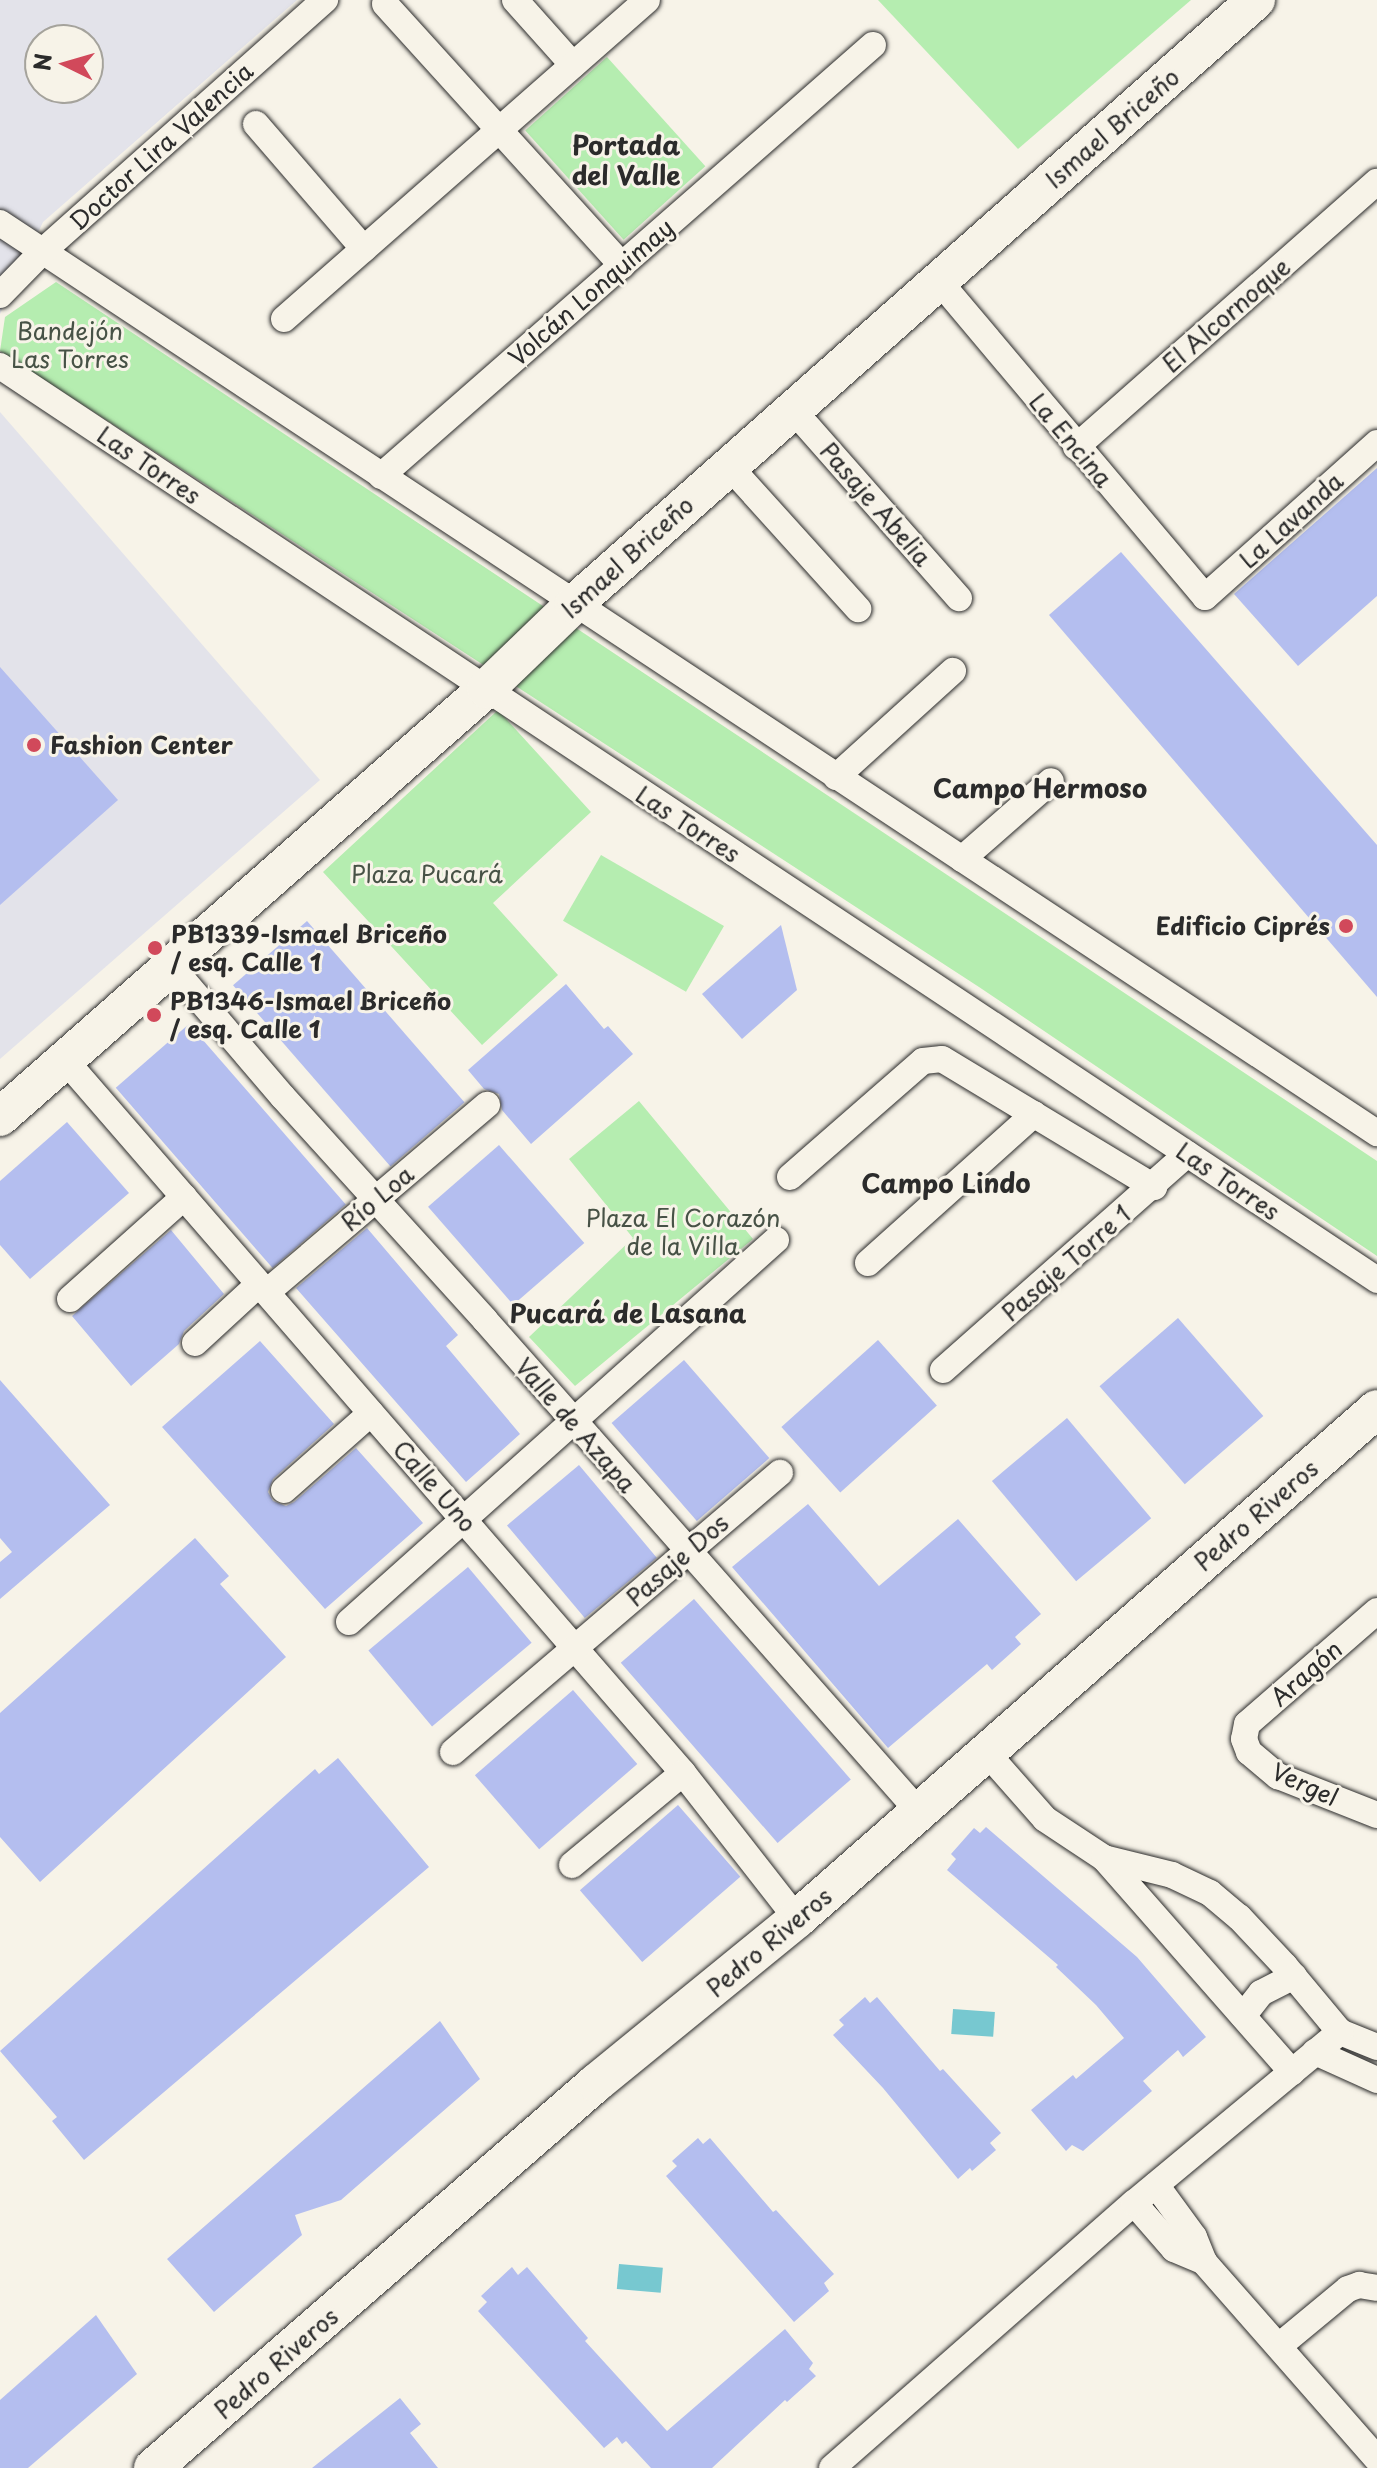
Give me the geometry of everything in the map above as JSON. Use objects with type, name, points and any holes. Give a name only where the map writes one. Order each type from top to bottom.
[{"type":"street","name":"Doctor Lira Valencia","points":[[0,295],[43,251],[325,0]]},
{"type":"street","points":[[515,0],[573,65]]},
{"type":"street","points":[[284,319],[647,0]]},
{"type":"street","name":"Ismael Briceño","points":[[0,1117],[486,689],[574,604],[1256,0]]},
{"type":"street","points":[[385,4],[622,265]]},
{"type":"street","name":"Volcán Lonquimay","points":[[381,476],[873,45]]},
{"type":"street","points":[[256,124],[364,249]]},
{"type":"street","name":"El Alcornoque","points":[[1076,447],[1377,182]]},
{"type":"street","points":[[0,223],[1377,1133]]},
{"type":"street","name":"La Encina","points":[[939,281],[1205,597]]},
{"type":"street","name":"Las Torres","points":[[0,366],[1377,1280]]},
{"type":"street","name":"Pasaje Abelia","points":[[793,410],[959,598]]},
{"type":"street","name":"La Lavanda","points":[[1205,597],[1377,443]]},
{"type":"street","points":[[729,466],[858,609]]},
{"type":"street","points":[[836,777],[953,671]]},
{"type":"street","points":[[962,859],[1051,781]]},
{"type":"street","name":"Valle de Azapa","points":[[171,966],[283,1097],[377,1198],[686,1552],[919,1812]]},
{"type":"street","points":[[790,1177],[923,1061],[942,1059],[1154,1187]]},
{"type":"street","name":"Calle Uno","points":[[65,1060],[683,1773],[797,1919]]},
{"type":"street","name":"Río Loa","points":[[195,1343],[377,1198],[487,1105]]},
{"type":"street","points":[[868,1263],[1034,1114]]},
{"type":"street","name":"Pasaje Torre 1","points":[[943,1370],[1154,1187],[1187,1154]]},
{"type":"street","points":[[70,1299],[184,1197]]},
{"type":"street","points":[[349,1622],[776,1240]]},
{"type":"street","name":"Pedro Riveros","points":[[153,2468],[596,2083],[797,1919],[1377,1409]]},
{"type":"street","points":[[284,1490],[371,1413]]},
{"type":"street","name":"Pasaje Dos","points":[[453,1752],[780,1473]]},
{"type":"street","name":"Aragón","points":[[1244,1739],[1247,1724],[1377,1611]]},
{"type":"street","name":"Vergel","points":[[1244,1739],[1249,1752],[1278,1776],[1377,1815]]},
{"type":"street","points":[[986,1752],[1045,1819],[1104,1858],[1292,2072]]},
{"type":"street","points":[[572,1865],[683,1773]]},
{"type":"street","points":[[1104,1858],[1172,1875],[1210,1893],[1239,1917],[1340,2032],[1377,2047]]},
{"type":"street","points":[[1243,2016],[1261,1993],[1294,1976]]},
{"type":"street","points":[[832,2468],[1134,2203],[1340,2032]]},
{"type":"street","points":[[1315,2052],[1377,2080]]},
{"type":"street","points":[[1156,2185],[1194,2237],[1204,2262],[1377,2459]]},
{"type":"street","points":[[1134,2203],[1174,2249],[1204,2262]]},
{"type":"street","points":[[1279,2346],[1348,2289],[1359,2285],[1377,2288]]},
{"type":"shaded area","points":[[0,0],[297,0],[43,222],[0,314]]},
{"type":"shaded area","points":[[0,412],[320,780],[0,1059]]},
{"type":"green space","points":[[878,0],[1191,0],[1018,149]]},
{"type":"green space","points":[[607,57],[705,166],[624,240],[525,131]]},
{"type":"green space","name":"Bandejón Las Torres","points":[[56,282],[1377,1161],[1377,1256],[979,987],[0,351],[5,317]]},
{"type":"green space","name":"Plaza Pucará","points":[[498,710],[591,812],[493,903],[558,975],[482,1045],[323,872]]},
{"type":"green space","points":[[601,855],[724,926],[686,992],[563,921]]},
{"type":"green space","name":"Plaza El Corazón de la Villa","points":[[639,1101],[753,1239],[575,1386],[529,1337],[633,1238],[569,1159]]},
{"type":"water","points":[[953,2009],[995,2012],[993,2037],[951,2034]]},
{"type":"water","points":[[619,2264],[663,2268],[661,2293],[617,2289]]},
{"type":"building","points":[[1377,468],[1377,596],[1298,666],[1234,594]]},
{"type":"building","points":[[1121,552],[1377,845],[1377,997],[1049,615]]},
{"type":"building","name":"Fashion Center","points":[[0,667],[118,800],[0,905]]},
{"type":"building","points":[[307,921],[464,1102],[390,1166],[233,985]]},
{"type":"building","points":[[781,925],[797,990],[742,1039],[702,994]]},
{"type":"building","points":[[566,984],[604,1029],[608,1026],[633,1054],[531,1144],[502,1110],[499,1094],[484,1089],[468,1070]]},
{"type":"building","points":[[189,1024],[346,1204],[273,1268],[116,1088]]},
{"type":"building","points":[[67,1122],[129,1193],[30,1279],[0,1245],[0,1181]]},
{"type":"building","points":[[499,1145],[584,1243],[513,1305],[428,1207]]},
{"type":"building","points":[[367,1228],[458,1335],[446,1346],[520,1434],[466,1482],[296,1288]]},
{"type":"building","points":[[171,1230],[224,1294],[184,1331],[179,1344],[131,1386],[72,1316]]},
{"type":"building","points":[[1178,1318],[1263,1416],[1185,1484],[1100,1386]]},
{"type":"building","points":[[878,1340],[937,1405],[840,1492],[781,1427]]},
{"type":"building","points":[[260,1341],[334,1424],[273,1479],[268,1492],[273,1501],[286,1506],[294,1502],[356,1448],[423,1523],[325,1609],[162,1427]]},
{"type":"building","points":[[684,1360],[769,1458],[697,1521],[612,1423]]},
{"type":"building","points":[[0,1380],[110,1505],[0,1599],[0,1562],[12,1552],[0,1538]]},
{"type":"building","points":[[1067,1418],[1151,1518],[1076,1581],[992,1481]]},
{"type":"building","points":[[579,1465],[657,1558],[585,1618],[507,1525]]},
{"type":"building","points":[[808,1504],[879,1586],[958,1519],[1041,1614],[1015,1637],[1021,1644],[992,1670],[987,1664],[888,1748],[732,1567]]},
{"type":"building","points":[[195,1538],[229,1576],[220,1584],[286,1657],[40,1882],[0,1837],[0,1713]]},
{"type":"building","points":[[468,1567],[532,1643],[432,1726],[368,1651]]},
{"type":"building","points":[[694,1599],[851,1779],[778,1843],[621,1663]]},
{"type":"building","points":[[573,1690],[637,1764],[539,1849],[475,1775]]},
{"type":"building","points":[[338,1758],[429,1867],[84,2160],[52,2121],[57,2117],[0,2051],[315,1769],[319,1774]]},
{"type":"building","points":[[678,1805],[740,1877],[642,1962],[580,1890]]},
{"type":"building","points":[[986,1827],[1137,1957],[1206,2037],[1183,2057],[1178,2050],[1143,2081],[1152,2091],[1083,2151],[1072,2145],[1066,2151],[1031,2110],[1073,2075],[1076,2079],[1124,2038],[1096,2005],[1056,1967],[1058,1965],[947,1870],[956,1859],[951,1854],[974,1828],[980,1833]]},
{"type":"building","points":[[865,1997],[870,2003],[877,1997],[940,2071],[943,2069],[1001,2133],[990,2143],[996,2150],[958,2179],[883,2088],[833,2035],[844,2025],[839,2020]]},
{"type":"building","points":[[440,2021],[480,2079],[341,2200],[295,2215],[302,2235],[214,2312],[167,2259]]},
{"type":"building","points":[[698,2138],[703,2144],[710,2138],[773,2212],[776,2210],[834,2274],[824,2283],[829,2291],[794,2322],[666,2176],[677,2166],[672,2161]]},
{"type":"building","points":[[512,2267],[518,2275],[527,2267],[588,2338],[585,2341],[667,2431],[785,2329],[813,2363],[809,2369],[816,2376],[787,2402],[785,2400],[712,2468],[651,2468],[626,2441],[622,2444],[617,2437],[604,2448],[478,2311],[487,2302],[481,2296]]},
{"type":"building","points":[[96,2315],[137,2374],[28,2468],[0,2468],[0,2400]]},
{"type":"building","points":[[400,2398],[421,2424],[410,2433],[438,2468],[312,2468]]},
{"type":"place","name":"Fashion Center","points":[[34,745]]},
{"type":"place","name":"Edificio Ciprés","points":[[1346,926]]},
{"type":"place","name":"PB1339-Ismael Briceño / esq. Calle 1","points":[[155,948]]},
{"type":"place","name":"PB1346-Ismael Briceño / esq. Calle 1","points":[[154,1015]]},
{"type":"district","name":"Portada del Valle","points":[[626,160]]},
{"type":"district","name":"Campo Hermoso","points":[[1040,788]]},
{"type":"district","name":"Campo Lindo","points":[[946,1183]]},
{"type":"district","name":"Pucará de Lasana","points":[[628,1313]]}]
